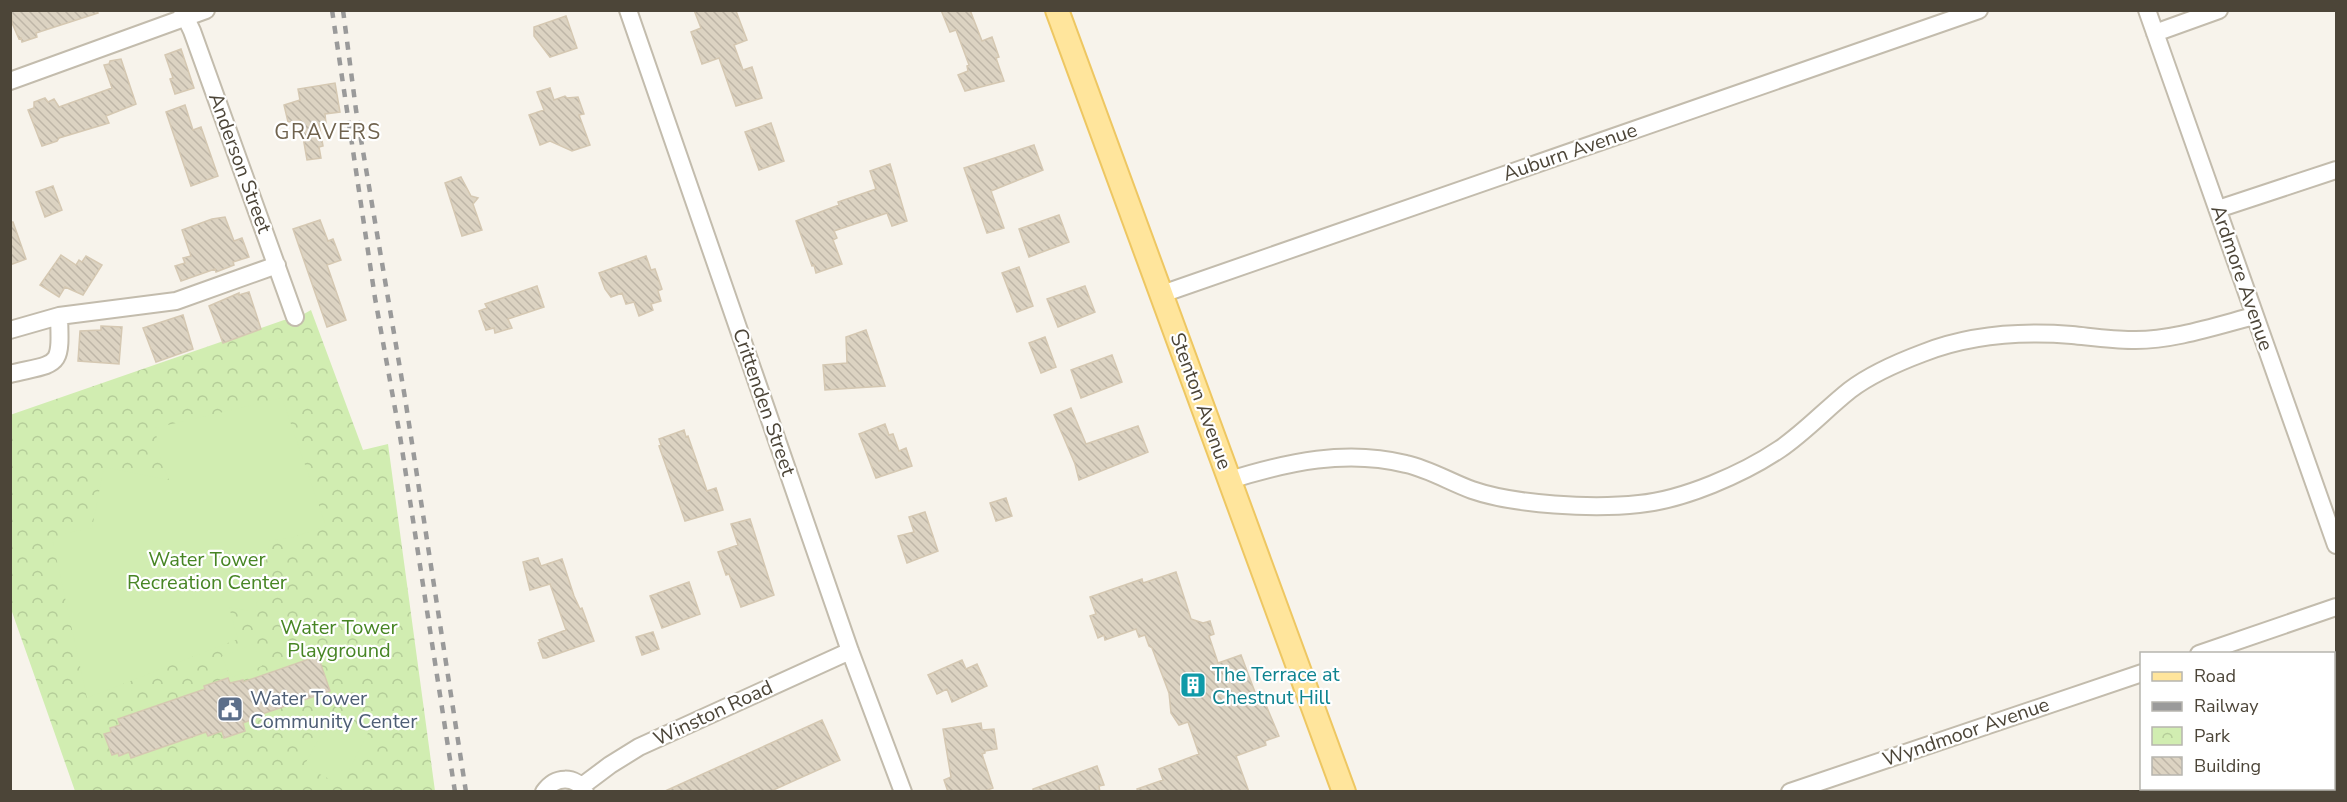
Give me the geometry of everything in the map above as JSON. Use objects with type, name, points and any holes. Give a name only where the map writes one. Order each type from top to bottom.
[{"type":"main road","name":"Stenton Avenue","points":[[1057,10],[1344,792]]},
{"type":"street","points":[[10,81],[184,14],[206,10]]},
{"type":"street","name":"Crittenden Street","points":[[627,10],[850,651],[903,792]]},
{"type":"street","name":"Auburn Avenue","points":[[1161,294],[1979,10]]},
{"type":"street","name":"Ardmore Avenue","points":[[2147,10],[2337,545]]},
{"type":"street","points":[[2155,33],[2219,10]]},
{"type":"street","name":"Anderson Street","points":[[184,14],[196,39],[295,318]]},
{"type":"street","points":[[2218,209],[2337,170]]},
{"type":"street","points":[[10,330],[59,316],[176,301],[277,265]]},
{"type":"street","points":[[10,374],[50,365],[56,360],[60,353],[59,316]]},
{"type":"street","points":[[1230,480],[1307,460],[1349,457],[1406,464],[1474,491],[1514,500],[1590,506],[1642,504],[1701,488],[1732,476],[1780,449],[1852,388],[1880,372],[1923,353],[1954,343],[1984,335],[2017,334],[2073,335],[2134,341],[2194,331],[2254,316]]},
{"type":"street","points":[[2205,652],[2337,607]]},
{"type":"street","name":"Winston Road","points":[[544,792],[551,783],[558,780],[575,781],[584,789],[624,756],[667,733],[850,651]]},
{"type":"street","name":"Wyndmoor Avenue","points":[[1790,792],[2140,674]]},
{"type":"green space","name":"Water Tower Recreation Center","points":[[311,310],[363,450],[388,444],[435,791],[75,791],[11,609],[10,415],[284,320],[295,319]]},
{"type":"green space","points":[[282,398],[326,526],[294,537],[270,540],[255,612],[229,607],[238,639],[87,698],[52,538],[92,528],[104,467],[169,480],[161,461],[155,428]]},
{"type":"green space","points":[[253,644],[262,666],[230,678],[222,656]]},
{"type":"green space","points":[[333,712],[369,731],[341,785],[304,766]]},
{"type":"building","points":[[11,10],[97,10],[98,13],[36,33],[37,37],[22,42],[12,23]]},
{"type":"building","points":[[694,10],[736,11],[747,40],[734,45],[743,70],[752,67],[762,98],[736,106],[719,58],[702,64],[691,32],[701,28]]},
{"type":"building","points":[[941,10],[970,10],[982,41],[992,37],[1004,81],[965,91],[958,75],[968,71],[967,66],[969,65],[956,30],[950,32]]},
{"type":"building","points":[[566,16],[577,48],[550,57],[534,36],[534,27]]},
{"type":"building","points":[[181,49],[194,88],[175,94],[170,79],[173,78],[165,55]]},
{"type":"building","points":[[121,59],[136,104],[106,116],[109,123],[59,138],[57,141],[42,146],[28,110],[34,108],[34,102],[45,98],[48,102],[54,99],[59,107],[112,88],[104,65]]},
{"type":"building","points":[[335,83],[340,112],[325,114],[326,123],[319,124],[323,146],[319,147],[321,158],[307,160],[300,120],[288,122],[284,105],[300,100],[298,89]]},
{"type":"building","points":[[550,88],[554,100],[565,96],[567,98],[578,97],[584,114],[579,115],[590,145],[572,151],[550,141],[540,145],[529,115],[544,110],[537,92]]},
{"type":"building","points":[[185,105],[193,130],[201,127],[218,176],[191,186],[166,112]]},
{"type":"building","points":[[771,123],[784,161],[759,170],[745,132]]},
{"type":"building","points":[[1034,145],[1043,170],[991,191],[1004,228],[987,233],[964,168]]},
{"type":"building","points":[[890,164],[907,221],[892,226],[887,213],[834,231],[837,238],[833,240],[842,264],[816,273],[796,221],[839,205],[838,202],[876,189],[870,171]]},
{"type":"building","points":[[461,177],[471,196],[478,198],[473,204],[482,230],[462,236],[445,183]]},
{"type":"building","points":[[53,186],[62,210],[45,217],[36,192]]},
{"type":"building","points":[[1059,215],[1069,242],[1029,257],[1019,229]]},
{"type":"building","points":[[225,217],[234,241],[242,238],[249,257],[233,262],[234,265],[216,272],[215,269],[181,281],[175,266],[185,263],[183,258],[191,256],[182,230],[212,219]]},
{"type":"building","points":[[320,220],[328,241],[333,239],[341,260],[327,265],[346,320],[327,327],[293,229]]},
{"type":"building","points":[[10,222],[13,222],[26,259],[10,265]]},
{"type":"building","points":[[61,255],[76,265],[86,256],[102,265],[83,295],[65,287],[59,297],[40,285]]},
{"type":"building","points":[[646,256],[651,270],[655,269],[662,289],[658,291],[661,301],[651,304],[653,310],[639,316],[634,302],[626,304],[622,293],[611,297],[599,273]]},
{"type":"building","points":[[1019,267],[1033,306],[1017,312],[1002,273]]},
{"type":"building","points":[[537,286],[544,307],[508,319],[512,328],[495,333],[494,328],[486,330],[479,311],[487,308],[485,304]]},
{"type":"building","points":[[1085,286],[1095,312],[1058,327],[1047,299]]},
{"type":"building","points":[[249,292],[261,329],[223,343],[209,306],[239,293],[239,295]]},
{"type":"building","points":[[183,315],[193,349],[156,362],[143,328]]},
{"type":"building","points":[[101,326],[122,327],[119,364],[78,361],[80,331],[101,330]]},
{"type":"building","points":[[866,330],[885,386],[825,390],[823,365],[847,363],[846,337]]},
{"type":"building","points":[[1045,337],[1056,367],[1041,373],[1029,343]]},
{"type":"building","points":[[1112,355],[1122,382],[1081,398],[1071,370]]},
{"type":"building","points":[[1071,408],[1086,444],[1138,426],[1148,452],[1079,480],[1075,464],[1054,415]]},
{"type":"building","points":[[885,424],[889,435],[893,434],[899,451],[906,448],[912,466],[876,478],[859,434]]},
{"type":"building","points":[[684,430],[707,491],[716,488],[723,510],[685,521],[659,446],[661,445],[659,439]]},
{"type":"building","points":[[1006,498],[1012,516],[996,521],[990,503]]},
{"type":"building","points":[[925,512],[938,551],[907,563],[898,536],[914,532],[909,517]]},
{"type":"building","points":[[750,519],[774,595],[741,607],[718,552],[738,545],[731,524]]},
{"type":"building","points":[[538,558],[541,566],[562,559],[574,596],[580,609],[582,608],[594,641],[546,658],[543,658],[539,640],[566,630],[550,584],[530,590],[523,562]]},
{"type":"building","name":"The Terrace at Chestnut Hill","points":[[1176,572],[1191,619],[1203,623],[1210,621],[1214,634],[1209,636],[1218,663],[1241,655],[1258,700],[1263,698],[1279,736],[1265,741],[1266,745],[1236,756],[1249,792],[1138,792],[1137,789],[1163,780],[1159,769],[1199,754],[1188,722],[1179,725],[1171,713],[1169,693],[1145,635],[1139,637],[1136,629],[1105,640],[1104,635],[1098,638],[1090,616],[1096,614],[1090,597],[1142,579],[1143,583]]},
{"type":"building","points":[[689,582],[700,614],[662,628],[650,596]]},
{"type":"building","points":[[653,632],[659,649],[642,655],[636,637]]},
{"type":"building","points":[[318,656],[330,691],[256,716],[243,723],[245,731],[224,738],[222,731],[208,736],[206,732],[131,758],[129,752],[119,756],[118,753],[112,755],[104,734],[111,732],[110,728],[120,725],[118,719],[205,689],[204,686],[228,678],[230,683],[243,680],[243,682]]},
{"type":"building","points":[[962,660],[966,669],[977,664],[987,686],[952,702],[947,689],[937,694],[928,675]]},
{"type":"building","points":[[822,720],[840,760],[769,792],[663,792]]},
{"type":"building","points":[[981,723],[982,730],[994,729],[997,749],[985,751],[982,754],[993,788],[982,792],[948,792],[944,780],[951,777],[943,729]]},
{"type":"building","points":[[1097,766],[1104,785],[1099,786],[1100,792],[1033,792],[1033,789]]},
{"type":"railway","points":[[332,10],[375,298],[400,436],[455,792]]},
{"type":"railway","points":[[343,10],[356,110],[405,398],[466,792]]},
{"type":"place","name":"The Terrace at Chestnut Hill","points":[[1193,685]]},
{"type":"place","name":"Water Tower Community Center","points":[[230,709]]},
{"type":"district","name":"GRAVERS","points":[[328,132]]},
{"type":"park label","name":"Water Tower Playground","points":[[339,638]]}]
